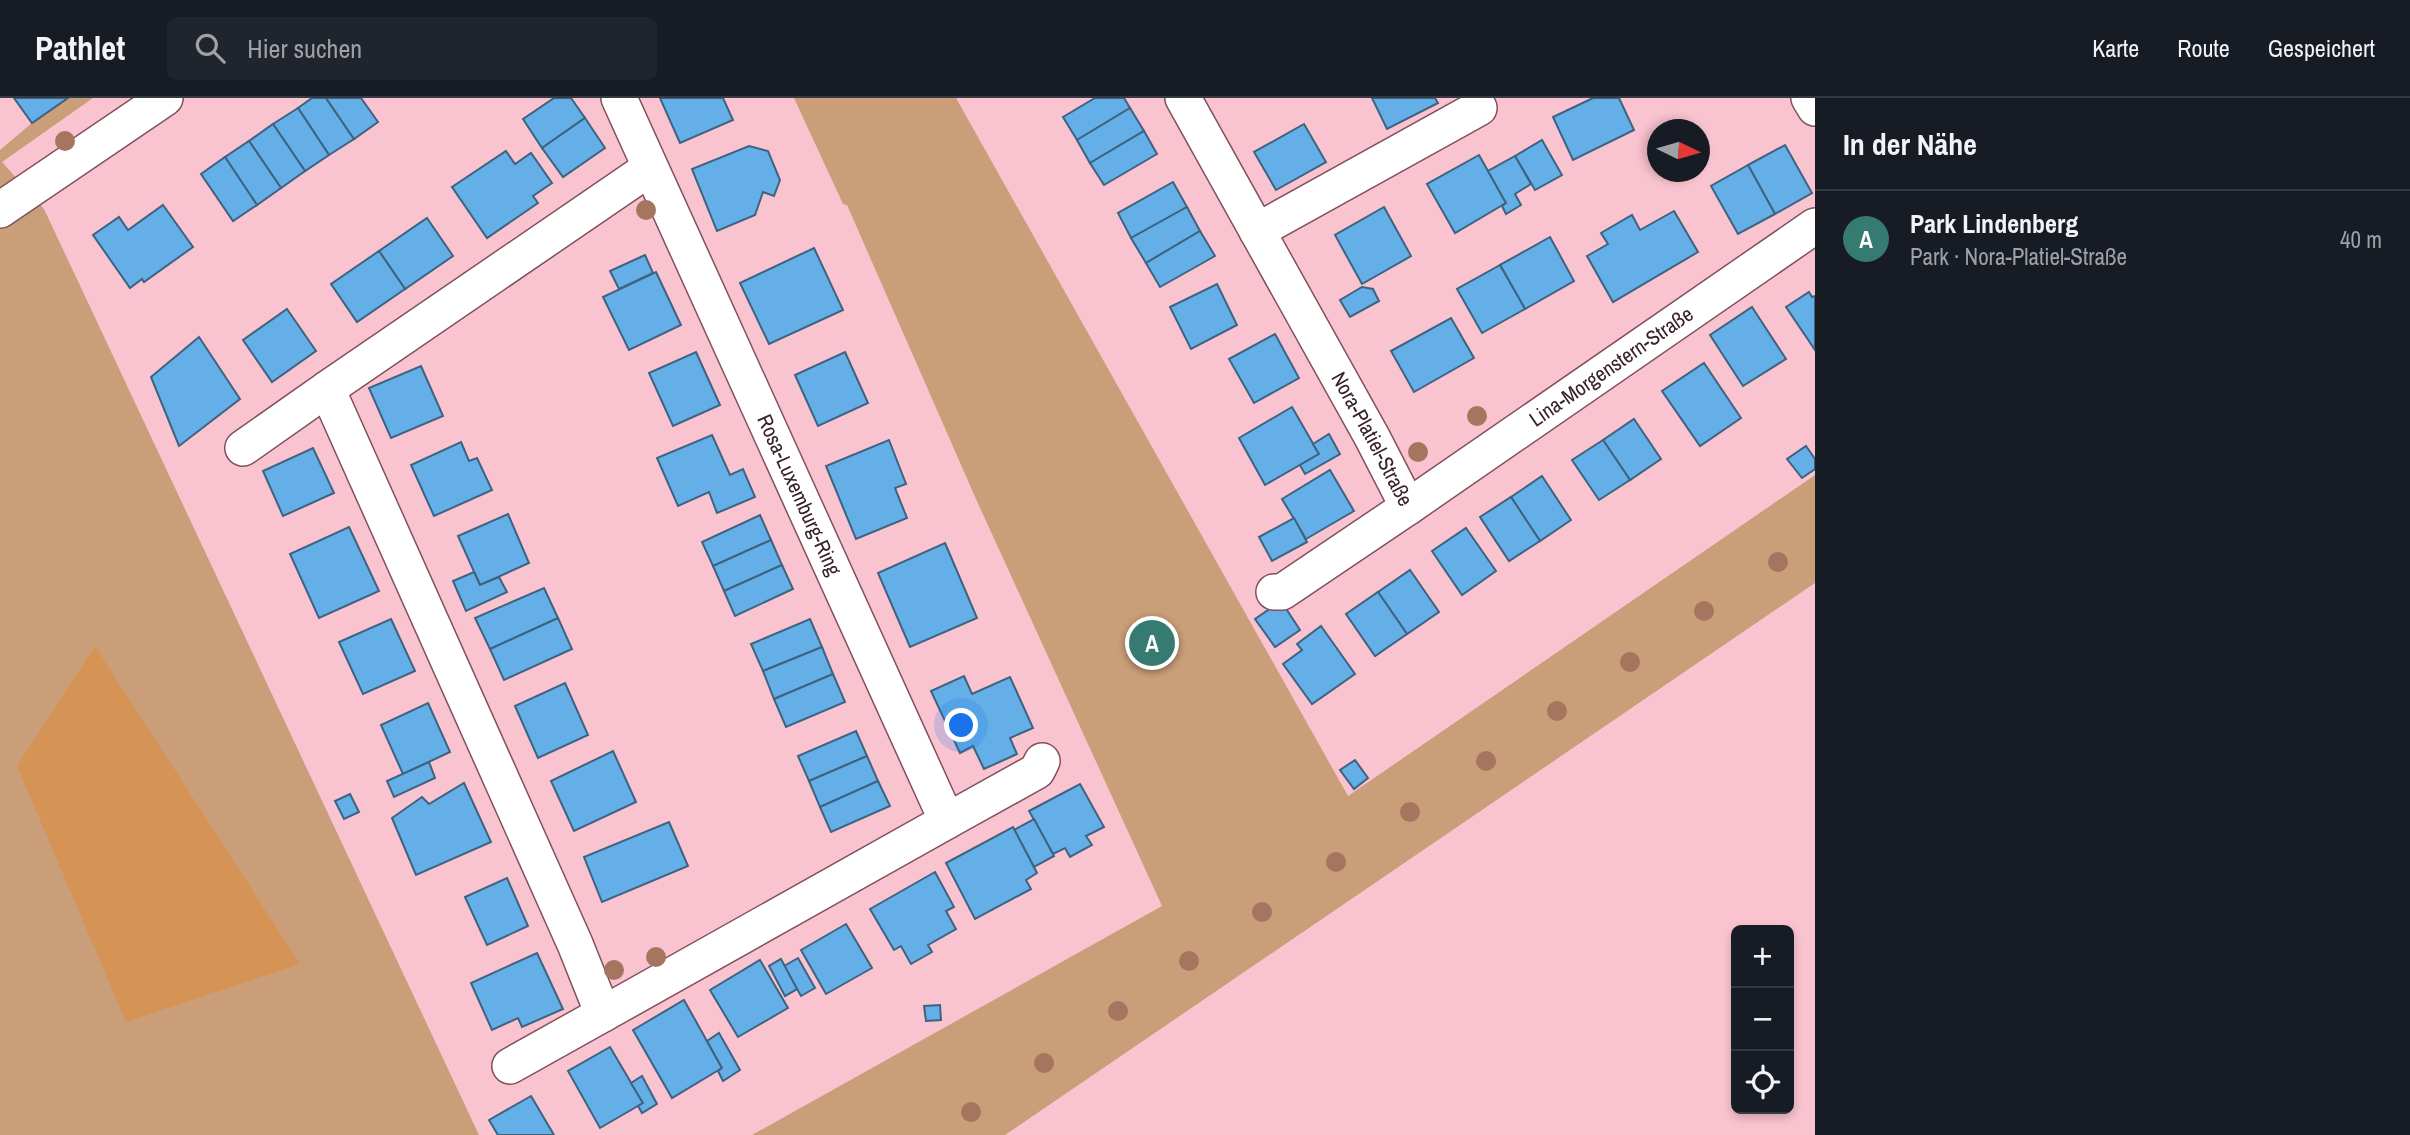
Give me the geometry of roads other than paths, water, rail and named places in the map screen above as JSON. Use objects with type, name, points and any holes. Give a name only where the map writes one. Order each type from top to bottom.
[{"type":"street","points":[[0,210],[165,98]]},
{"type":"street","name":"Rosa-Luxemburg-Ring","points":[[619,98],[947,821]]},
{"type":"street","name":"Nora-Platiel-Straße","points":[[1183,98],[1372,437],[1408,507],[1282,592],[1274,592]]},
{"type":"street","points":[[1809,98],[1815,108]]},
{"type":"street","points":[[1257,231],[1479,108]]},
{"type":"street","points":[[243,448],[650,168]]},
{"type":"street","name":"Lina-Morgenstern-Straße","points":[[1408,507],[1815,226]]},
{"type":"street","points":[[327,389],[575,944],[603,1014]]},
{"type":"street","points":[[510,1066],[1037,771],[1042,761]]},
{"type":"place","name":"Park Lindenberg","points":[[1152,643]]}]
